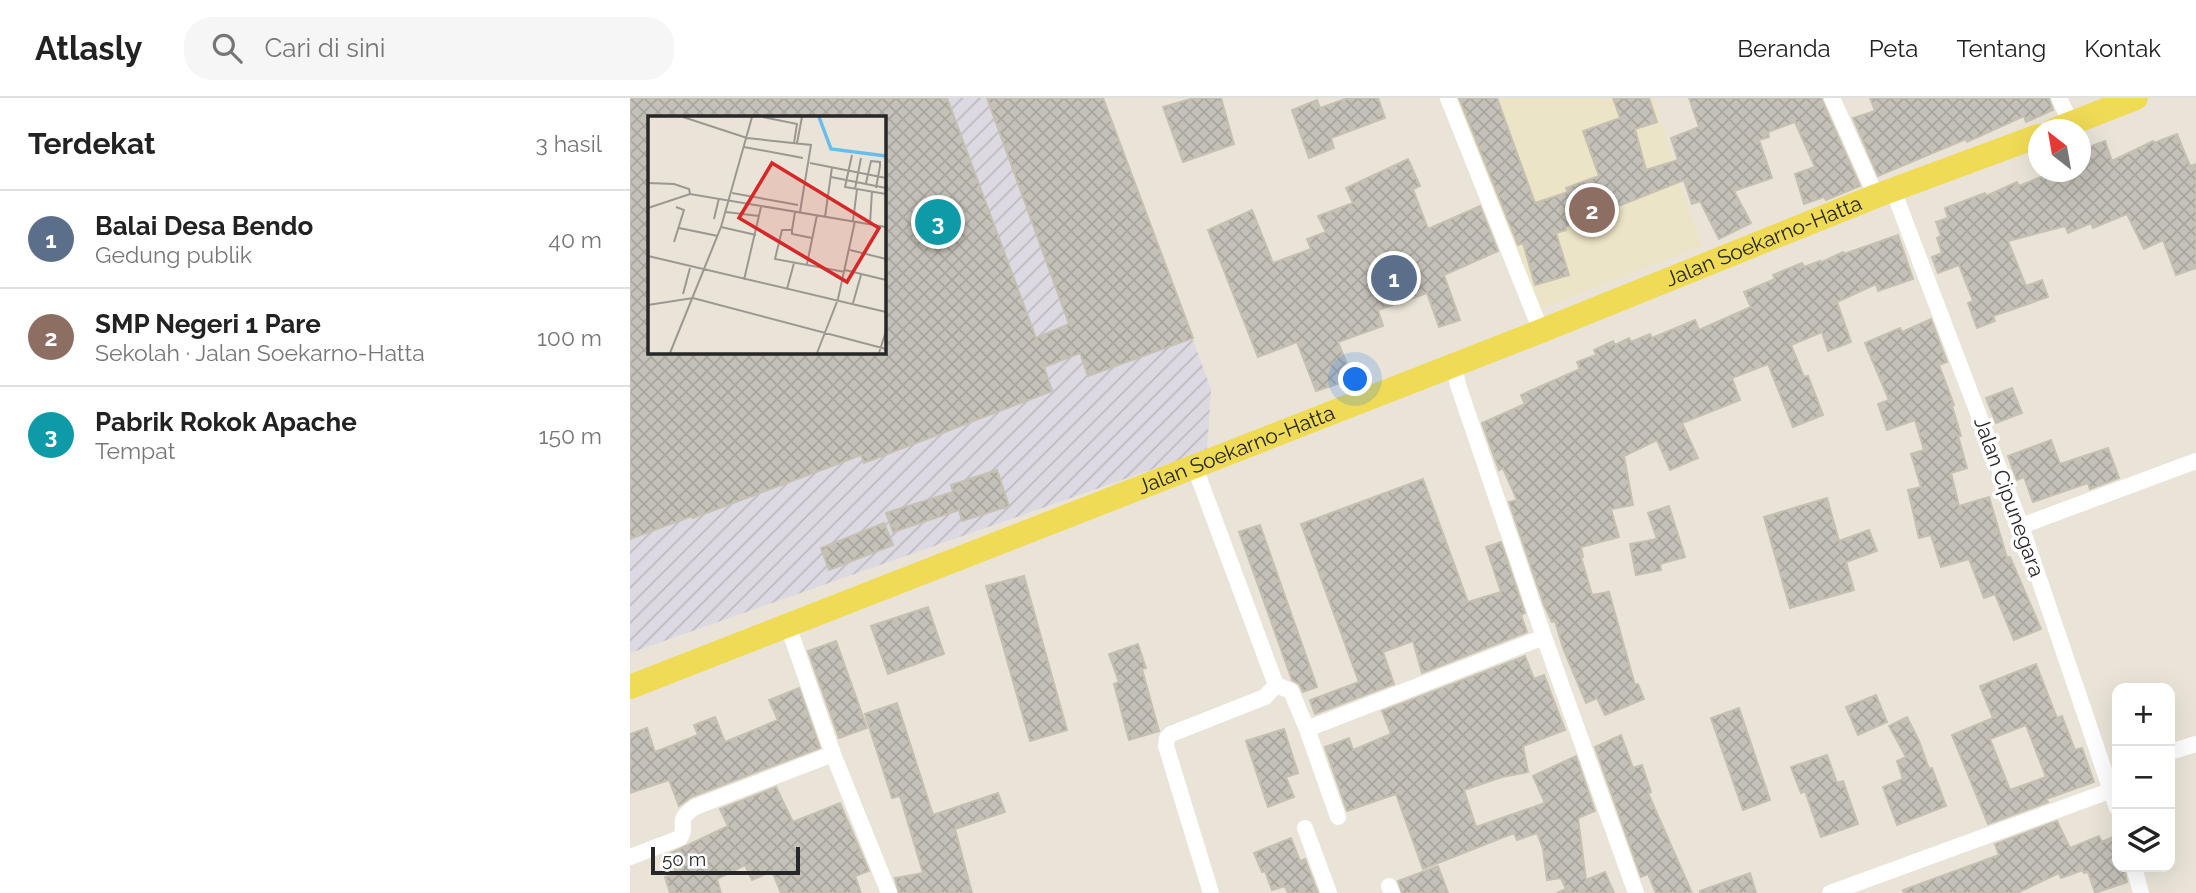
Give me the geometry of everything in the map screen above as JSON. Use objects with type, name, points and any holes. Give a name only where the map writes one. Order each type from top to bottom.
[{"type":"main road","points":[[2081,119],[2136,98]]},
{"type":"main road","name":"Jalan Soekarno-Hatta","points":[[630,687],[1541,331],[1884,193],[2028,139]]},
{"type":"street","points":[[1448,98],[1541,331]]},
{"type":"street","name":"Jalan Cipunegara","points":[[1832,98],[1884,193],[2021,526],[2112,771]]},
{"type":"street","points":[[2059,98],[2062,119]]},
{"type":"street","points":[[1454,364],[1458,386],[1544,637],[1636,893]]},
{"type":"street","points":[[2021,526],[2196,461]]},
{"type":"street","points":[[1194,465],[1276,685],[1273,692],[1265,697],[1167,737],[1166,746],[1211,893]]},
{"type":"street","points":[[788,626],[834,754],[889,893]]},
{"type":"street","points":[[1307,729],[1544,637]]},
{"type":"street","points":[[1276,685],[1291,691],[1338,817]]},
{"type":"street","points":[[2175,750],[2196,744]]},
{"type":"street","points":[[630,857],[680,838],[683,834],[681,820],[684,814],[695,807],[834,754]]},
{"type":"street","points":[[1830,893],[2112,790]]},
{"type":"street","points":[[1305,828],[1329,893]]},
{"type":"street","points":[[2135,872],[2141,893]]},
{"type":"shaded area","points":[[630,98],[1103,98],[1211,389],[1207,450],[630,653]]},
{"type":"shaded area","points":[[1454,98],[1654,98],[1680,185],[1702,246],[1537,310]]},
{"type":"building","points":[[630,98],[947,98],[1036,338],[1069,324],[987,98],[1103,98],[1193,338],[1088,376],[1080,353],[1044,367],[1052,391],[864,463],[861,455],[693,518],[692,516],[630,539]]},
{"type":"building","points":[[1194,98],[1221,98],[1234,144],[1183,162],[1163,107]]},
{"type":"building","points":[[1348,98],[1378,98],[1385,118],[1331,138],[1334,148],[1309,158],[1292,110],[1317,100],[1320,108]]},
{"type":"building","points":[[1459,98],[1497,98],[1535,203],[1568,192],[1566,188],[1599,176],[1583,131],[1620,118],[1613,98],[1649,98],[1657,122],[1635,129],[1646,170],[1678,160],[1671,138],[1699,127],[1689,98],[1821,98],[1860,186],[1826,200],[1824,197],[1804,204],[1795,174],[1815,167],[1795,122],[1768,132],[1769,137],[1759,140],[1772,178],[1734,191],[1751,223],[1719,239],[1700,201],[1692,204],[1684,180],[1565,227],[1566,230],[1556,233],[1569,275],[1535,285],[1523,243],[1518,245]]},
{"type":"building","points":[[1870,98],[2049,98],[2053,110],[2026,122],[2024,116],[1967,142],[1966,139],[1878,176],[1853,118],[1875,111]]},
{"type":"building","points":[[2177,134],[2190,166],[2196,164],[2196,268],[2176,275],[2163,240],[2144,249],[2127,214],[2093,228],[2091,223],[2068,233],[2065,226],[2008,241],[2026,286],[2042,280],[2048,297],[1993,316],[1995,321],[1977,328],[1968,303],[1973,301],[1959,265],[1938,273],[1932,257],[1942,253],[1937,238],[1941,236],[1936,222],[1948,218],[1945,208],[1985,193],[1986,196],[2017,182],[2019,186],[2029,182],[2091,182],[2091,146],[2105,141],[2112,161],[2153,141],[2154,143]]},
{"type":"building","points":[[1408,159],[1420,186],[1413,189],[1428,229],[1480,206],[1498,251],[1444,275],[1460,320],[1439,327],[1427,293],[1378,310],[1383,326],[1338,342],[1353,379],[1316,391],[1297,342],[1258,357],[1208,230],[1252,210],[1273,263],[1311,249],[1307,239],[1326,232],[1318,216],[1353,203],[1346,188]]},
{"type":"building","points":[[1898,235],[1913,279],[1878,291],[1876,284],[1837,302],[1851,342],[1828,351],[1822,332],[1791,345],[1804,377],[1808,376],[1823,415],[1793,427],[1768,364],[1732,378],[1740,400],[1682,423],[1698,458],[1670,470],[1657,440],[1624,456],[1633,505],[1611,509],[1619,537],[1581,547],[1581,557],[1592,595],[1609,592],[1635,685],[1638,684],[1644,699],[1605,715],[1597,698],[1586,703],[1555,621],[1552,622],[1544,605],[1509,502],[1517,500],[1503,468],[1499,470],[1482,423],[1525,404],[1521,395],[1580,369],[1577,362],[1596,355],[1594,350],[1613,341],[1615,345],[1629,338],[1631,342],[1650,334],[1652,338],[1695,320],[1699,330],[1751,307],[1744,292],[1775,279],[1773,275],[1802,263],[1804,267],[1820,263],[1843,252],[1844,254]]},
{"type":"building","points":[[1931,319],[1947,362],[1939,365],[1954,405],[1952,406],[1961,436],[1958,436],[1967,468],[1951,473],[1959,506],[1989,497],[2007,558],[2010,557],[2041,629],[2014,640],[1995,594],[1984,598],[1969,559],[1941,567],[1931,535],[1919,538],[1908,490],[1921,487],[1911,454],[1924,450],[1915,420],[1887,430],[1878,404],[1889,400],[1865,343],[1900,328],[1902,332]]},
{"type":"building","points":[[2012,388],[2022,413],[1996,423],[1986,398]]},
{"type":"building","points":[[2051,440],[2060,464],[2108,448],[2119,478],[2090,489],[2088,483],[2033,502],[2024,477],[2017,480],[2008,456]]},
{"type":"building","points":[[997,470],[1009,506],[962,521],[959,510],[893,532],[886,513],[953,492],[951,485]]},
{"type":"building","points":[[1423,479],[1468,602],[1501,592],[1486,547],[1501,542],[1525,613],[1521,615],[1527,632],[1422,673],[1413,641],[1383,652],[1394,684],[1315,714],[1310,700],[1359,682],[1301,524]]},
{"type":"building","points":[[1827,498],[1839,541],[1869,530],[1877,551],[1846,562],[1854,590],[1790,608],[1764,517]]},
{"type":"building","points":[[1669,506],[1685,557],[1660,564],[1661,570],[1636,575],[1630,544],[1657,539],[1648,513]]},
{"type":"building","points":[[884,523],[893,545],[829,570],[821,548]]},
{"type":"building","points":[[1260,525],[1317,687],[1303,692],[1299,684],[1292,680],[1239,532]]},
{"type":"building","points":[[1024,576],[1067,730],[1030,741],[986,586]]},
{"type":"building","points":[[928,607],[944,654],[888,674],[871,626]]},
{"type":"building","points":[[836,641],[867,728],[839,738],[808,651]]},
{"type":"building","points":[[1138,644],[1146,668],[1142,669],[1159,731],[1129,740],[1114,684],[1119,682],[1109,654]]},
{"type":"building","points":[[1525,656],[1534,679],[1544,675],[1565,730],[1523,746],[1528,772],[1502,777],[1464,790],[1476,827],[1545,803],[1533,776],[1576,756],[1595,811],[1578,818],[1586,880],[1605,872],[1614,893],[1557,893],[1566,889],[1561,878],[1547,880],[1543,849],[1537,833],[1517,840],[1514,833],[1423,869],[1396,794],[1347,811],[1325,747],[1349,738],[1353,750],[1391,734],[1382,711]]},
{"type":"building","points":[[2036,664],[2057,718],[2062,716],[2075,750],[2082,748],[2094,782],[1988,824],[1952,735],[1993,718],[1980,686]],"holes":[[[2026,725],[2046,777],[2010,790],[1990,739]]]},
{"type":"building","points":[[799,688],[820,748],[691,797],[679,806],[669,780],[630,793],[630,734],[647,728],[655,752],[698,735],[694,725],[715,717],[725,742],[778,720],[769,700]]},
{"type":"building","points":[[1876,695],[1887,722],[1858,735],[1846,707]]},
{"type":"building","points":[[897,703],[933,815],[998,793],[1005,812],[955,829],[972,893],[899,893],[895,878],[923,873],[900,796],[892,798],[865,714]]},
{"type":"building","points":[[1739,708],[1770,800],[1743,810],[1711,718]]},
{"type":"building","points":[[1907,717],[1929,769],[1932,768],[1946,806],[1897,825],[1883,787],[1903,779],[1897,761],[1906,757],[1889,726]]},
{"type":"building","points":[[1284,729],[1298,773],[1286,777],[1294,797],[1268,807],[1246,741]]},
{"type":"building","points":[[1621,735],[1633,768],[1642,765],[1651,792],[1648,793],[1692,893],[1656,893],[1648,874],[1641,877],[1595,747]]},
{"type":"building","points":[[1827,755],[1837,783],[1843,781],[1858,824],[1821,837],[1805,791],[1801,793],[1791,767]]},
{"type":"building","points":[[776,787],[793,822],[840,803],[869,871],[855,876],[861,893],[781,893],[772,871],[752,880],[745,865],[717,879],[721,893],[670,893],[665,877],[676,874],[671,853],[728,826],[720,809]]},
{"type":"building","points":[[2057,821],[2070,848],[2099,836],[2102,842],[2112,837],[2112,872],[2125,872],[2127,882],[2095,893],[2088,872],[2084,873],[2083,870],[2061,878],[2059,873],[2017,893],[1904,893],[1903,890],[1999,855],[1995,844]]},
{"type":"building","points":[[1291,838],[1300,861],[1305,859],[1318,893],[1288,893],[1285,886],[1272,890],[1265,871],[1262,872],[1254,853]]},
{"type":"building","points":[[1438,866],[1448,893],[1402,893],[1398,881]]},
{"type":"building","points":[[1750,873],[1756,893],[1700,893],[1700,891]]},
{"type":"place","name":"SMP Negeri 1 Pare","points":[[1592,210]]},
{"type":"place","name":"Pabrik Rokok Apache","points":[[938,222]]},
{"type":"place","name":"Balai Desa Bendo","points":[[1394,278]]}]
